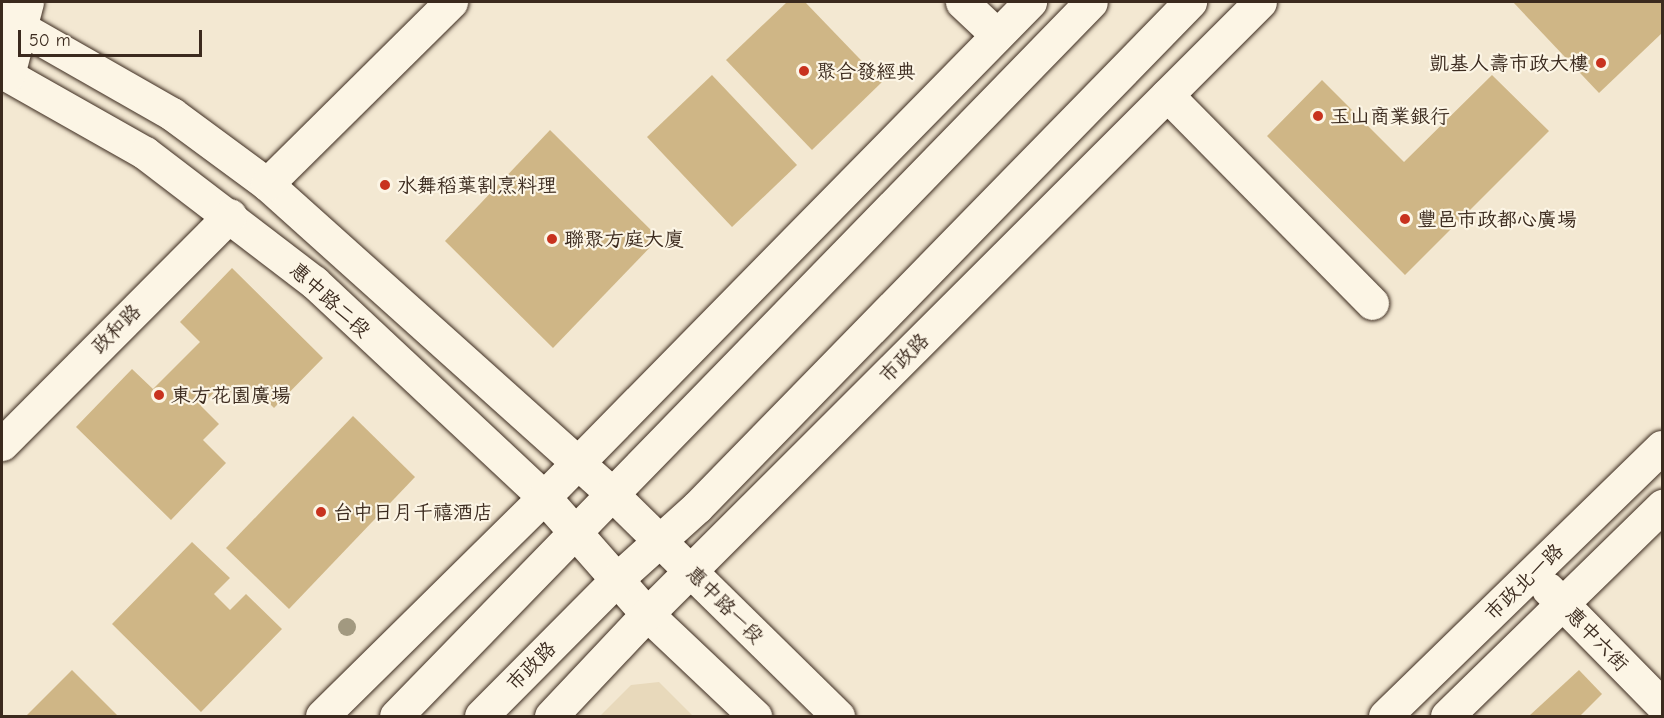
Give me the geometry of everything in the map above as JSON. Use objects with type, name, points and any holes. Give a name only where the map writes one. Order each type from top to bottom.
[{"type":"street","points":[[267,184],[451,2]]},
{"type":"street","points":[[962,2],[997,36]]},
{"type":"street","points":[[322,717],[544,497],[1030,2]]},
{"type":"street","points":[[396,717],[1090,2]]},
{"type":"street","name":"市政路","points":[[481,717],[617,579],[697,507],[1190,2]]},
{"type":"street","name":"市政路","points":[[551,717],[647,614],[692,572],[1260,2]]},
{"type":"street","points":[[5,73],[16,15],[172,114],[267,184],[612,494]]},
{"type":"street","name":"惠中路二段","points":[[5,73],[145,153],[230,215],[314,282],[544,497],[617,579]]},
{"type":"street","points":[[1167,95],[1371,303]]},
{"type":"street","name":"政和路","points":[[2,444],[230,215]]},
{"type":"street","name":"市政北一路","points":[[1384,717],[1662,447]]},
{"type":"street","name":"惠中路一段","points":[[612,494],[838,717]]},
{"type":"street","points":[[1447,717],[1662,506]]},
{"type":"street","name":"惠中六街","points":[[1533,573],[1662,705]]},
{"type":"street","points":[[617,579],[647,614],[755,717]]},
{"type":"shaded area","points":[[659,682],[693,716],[600,716],[631,685]]},
{"type":"building","name":"聚合發經典","points":[[787,2],[805,2],[882,82],[812,150],[726,60]]},
{"type":"building","name":"凱基人壽市政大樓","points":[[1513,2],[1662,2],[1662,33],[1599,93]]},
{"type":"building","points":[[712,75],[797,165],[732,227],[647,137]]},
{"type":"building","name":"豐邑市政都心廣場","points":[[1492,75],[1549,131],[1405,275],[1267,136],[1322,80],[1404,162]]},
{"type":"building","name":"聯聚方庭大廈","points":[[550,130],[659,238],[553,348],[445,241]]},
{"type":"building","name":"東方花園廣場","points":[[232,268],[323,358],[274,408],[253,387],[240,401],[222,384],[201,406],[219,424],[203,440],[226,463],[171,520],[76,427],[132,369],[153,389],[200,342],[180,322]]},
{"type":"building","name":"台中日月千禧酒店","points":[[353,416],[415,477],[289,609],[226,548]]},
{"type":"building","points":[[192,542],[230,578],[214,594],[230,610],[246,594],[282,629],[201,712],[112,624]]},
{"type":"building","points":[[72,670],[118,716],[26,716]]},
{"type":"building","points":[[1579,670],[1602,694],[1580,716],[1529,716]]},
{"type":"place","name":"凱基人壽市政大樓","points":[[1601,63]]},
{"type":"place","name":"聚合發經典","points":[[804,71]]},
{"type":"place","name":"玉山商業銀行","points":[[1318,116]]},
{"type":"place","name":"水舞稻葉割烹料理","points":[[385,185]]},
{"type":"place","name":"豐邑市政都心廣場","points":[[1405,219]]},
{"type":"place","name":"聯聚方庭大廈","points":[[552,239]]},
{"type":"place","name":"東方花園廣場","points":[[159,395]]},
{"type":"place","name":"台中日月千禧酒店","points":[[321,512]]}]
